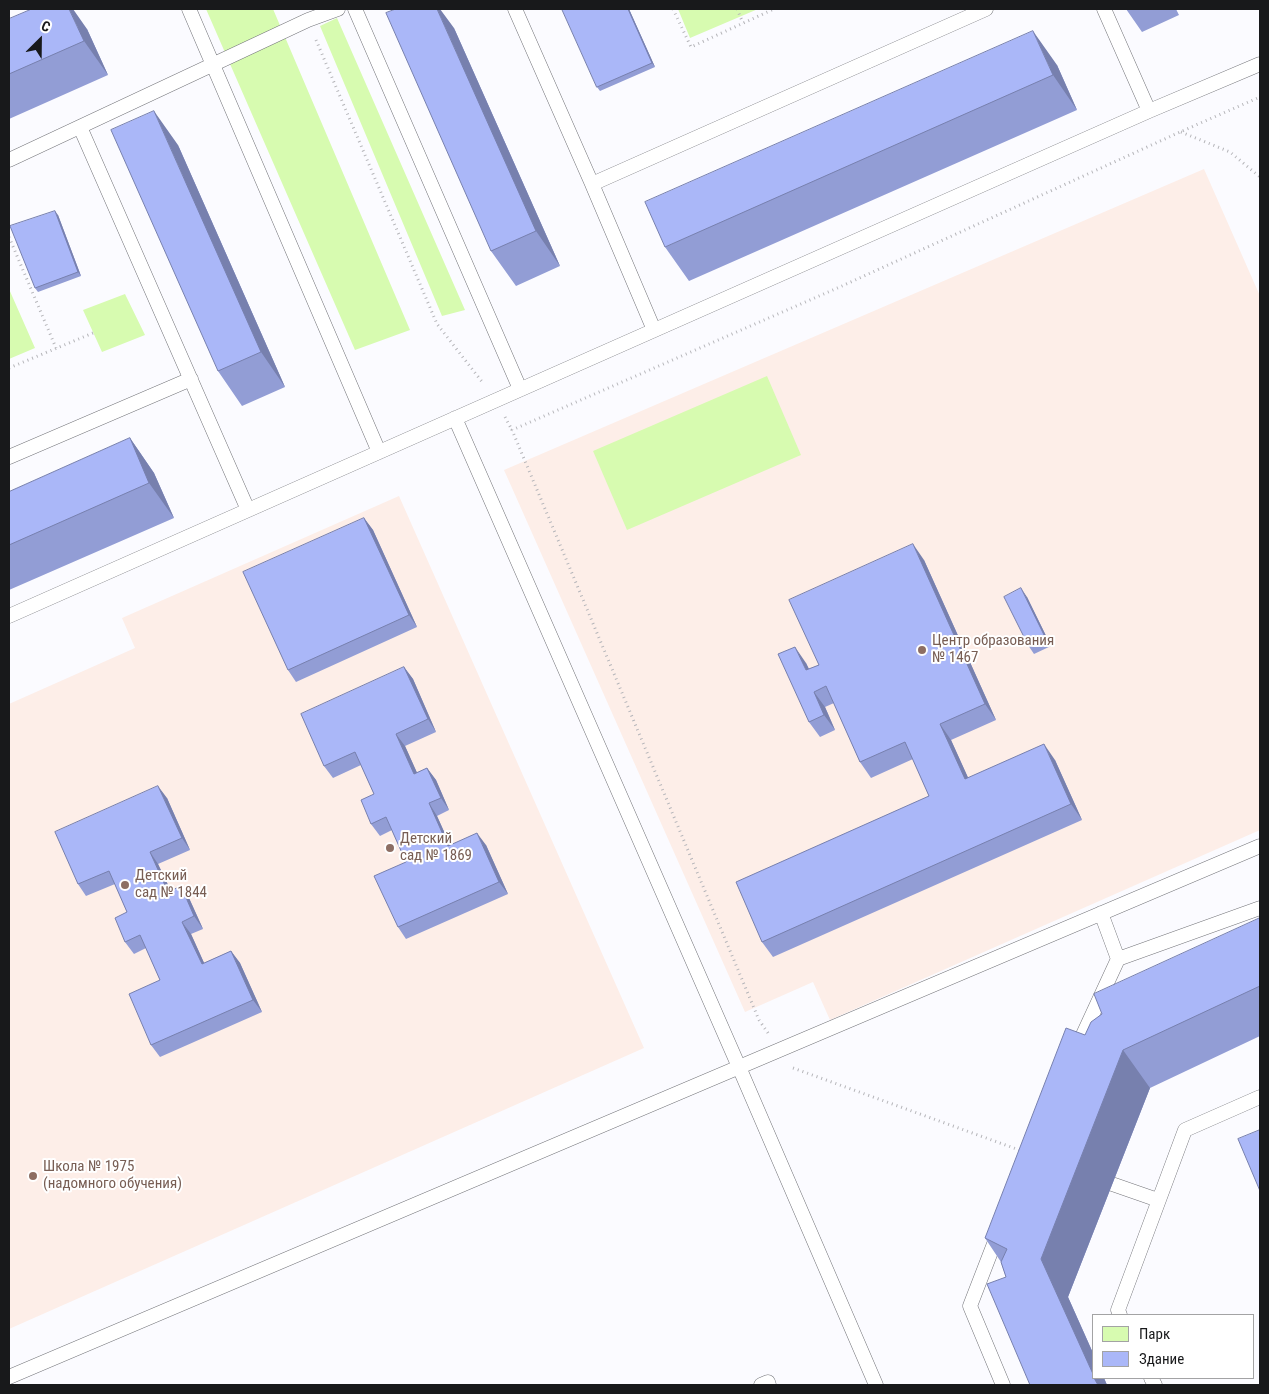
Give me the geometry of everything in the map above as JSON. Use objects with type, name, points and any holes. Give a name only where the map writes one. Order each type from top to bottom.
[{"type":"lane","points":[[189,9],[379,452]]},
{"type":"lane","points":[[9,160],[308,20],[338,9]]},
{"type":"lane","points":[[355,9],[520,390]]},
{"type":"lane","points":[[516,9],[654,330]]},
{"type":"lane","points":[[592,184],[986,9]]},
{"type":"lane","points":[[1104,9],[1149,111]]},
{"type":"lane","points":[[9,616],[1149,111],[1260,64]]},
{"type":"lane","points":[[80,127],[248,510]]},
{"type":"lane","points":[[9,457],[191,379]]},
{"type":"lane","points":[[455,418],[876,1385]]},
{"type":"lane","points":[[9,1377],[1260,846]]},
{"type":"lane","points":[[1118,959],[1260,908]]},
{"type":"lane","points":[[1070,1065],[1118,959],[1101,913]]},
{"type":"lane","points":[[1120,1314],[1118,1310],[1184,1130],[1260,1097]]},
{"type":"lane","points":[[1112,1184],[1158,1200]]},
{"type":"lane","points":[[1003,1385],[970,1306],[1005,1216]]},
{"type":"lane","points":[[761,1385],[768,1382],[770,1385]]},
{"type":"path","points":[[673,9],[690,47],[774,9]]},
{"type":"path","points":[[737,9],[743,22]]},
{"type":"path","points":[[308,20],[437,324],[496,400],[512,430],[760,1020],[788,1066],[1029,1153]]},
{"type":"path","points":[[512,430],[842,286],[1260,97]]},
{"type":"path","points":[[1180,132],[1230,152],[1260,177]]},
{"type":"path","points":[[9,237],[56,348]]},
{"type":"path","points":[[9,368],[93,333]]},
{"type":"shaded area","name":"Центр образования № 1467","points":[[1204,169],[1260,296],[1260,830],[830,1020],[813,982],[745,1012],[504,470]]},
{"type":"shaded area","points":[[399,496],[644,1048],[9,1329],[9,704],[135,648],[122,618]]},
{"type":"green space","points":[[206,9],[273,9],[410,330],[355,350]]},
{"type":"green space","points":[[678,9],[758,9],[690,38]]},
{"type":"green space","points":[[337,18],[465,310],[442,316],[320,26]]},
{"type":"green space","points":[[9,289],[35,348],[9,359]]},
{"type":"green space","points":[[125,294],[145,335],[102,352],[83,310]]},
{"type":"green space","points":[[767,376],[801,455],[627,530],[593,451]]},
{"type":"building","points":[[32,9],[69,9],[84,41],[9,74],[9,19]]},
{"type":"building","points":[[396,9],[437,9],[536,231],[491,251],[386,13]]},
{"type":"building","points":[[562,9],[628,9],[652,63],[597,87]]},
{"type":"building","points":[[1033,31],[1053,75],[665,247],[645,202]]},
{"type":"building","points":[[154,111],[261,352],[218,371],[111,130]]},
{"type":"building","points":[[55,211],[78,272],[35,288],[10,226]]},
{"type":"building","points":[[130,438],[149,483],[9,545],[9,492]]},
{"type":"building","points":[[364,518],[409,615],[288,670],[243,572]]},
{"type":"building","points":[[913,544],[985,704],[940,724],[965,779],[1044,744],[1071,804],[762,942],[736,882],[929,796],[905,742],[860,762],[826,686],[814,692],[824,715],[809,722],[778,654],[795,647],[806,670],[819,665],[789,600]]},
{"type":"building","points":[[1021,588],[1045,637],[1028,645],[1004,597]]},
{"type":"building","points":[[404,667],[428,719],[396,734],[414,774],[427,768],[441,798],[429,803],[448,846],[477,833],[499,882],[398,927],[374,876],[406,862],[386,817],[371,824],[361,800],[374,794],[355,752],[324,766],[301,714]]},
{"type":"building","points":[[158,786],[182,838],[150,852],[168,892],[181,886],[194,916],[182,922],[202,964],[231,951],[253,1000],[151,1045],[129,994],[160,980],[140,935],[125,942],[115,918],[127,912],[109,871],[78,884],[55,832]]},
{"type":"building","points":[[1260,918],[1260,986],[1123,1050],[1041,1259],[1092,1372],[1092,1379],[1095,1379],[1098,1385],[1030,1385],[987,1284],[1006,1277],[1001,1262],[1007,1249],[985,1238],[1066,1028],[1085,1035],[1091,1022],[1102,1014],[1094,994]]},
{"type":"building","points":[[1260,1130],[1260,1191],[1238,1139]]},
{"type":"place","name":"Центр образования № 1467","points":[[922,650]]},
{"type":"place","name":"Детский сад № 1869","points":[[390,848]]},
{"type":"place","name":"Детский сад № 1844","points":[[125,885]]},
{"type":"place","name":"Школа № 1975 (надомного обучения)","points":[[33,1176]]}]
